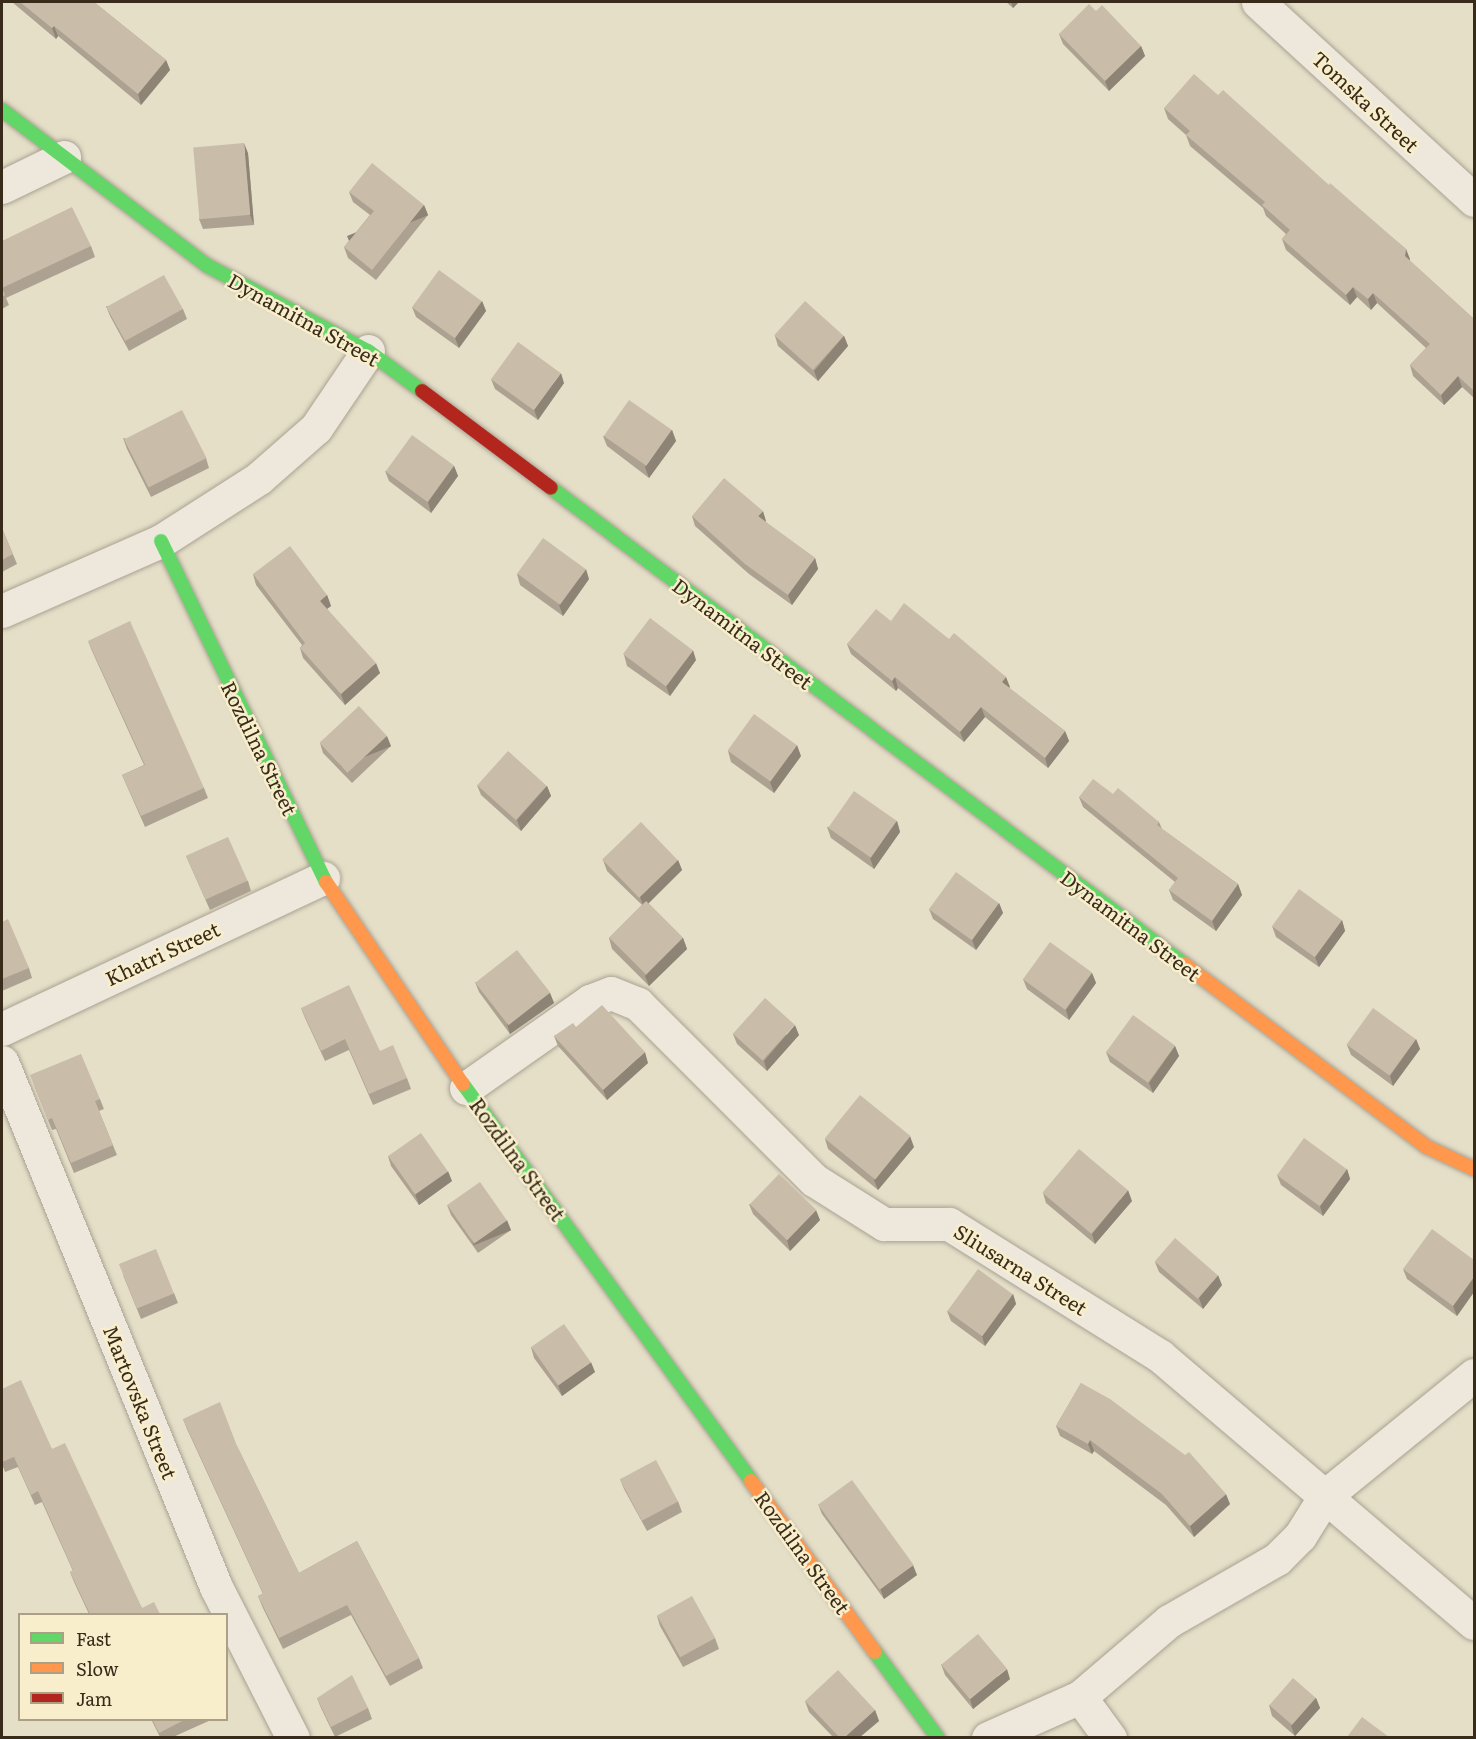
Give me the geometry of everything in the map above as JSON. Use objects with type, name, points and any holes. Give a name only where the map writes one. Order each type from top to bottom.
[{"type":"street","name":"Tomska Street","points":[[1258,2],[1474,200]]},
{"type":"street","name":"Dynamitna Street","points":[[2,110],[206,265],[368,351],[1418,1140],[1474,1169]]},
{"type":"street","points":[[2,187],[64,157]]},
{"type":"street","points":[[2,611],[161,541],[259,478],[316,428],[368,351]]},
{"type":"street","name":"Rozdilna Street","points":[[161,541],[323,878],[466,1088],[938,1737]]},
{"type":"street","name":"Khatri Street","points":[[2,1029],[323,878]]},
{"type":"street","name":"Sliusarna Street","points":[[466,1088],[590,1001],[611,993],[638,1004],[814,1180],[884,1224],[949,1224],[1160,1356],[1474,1623]]},
{"type":"street","name":"Martovska Street","points":[[2,1062],[216,1587],[293,1737]]},
{"type":"street","points":[[988,1737],[1080,1697],[1169,1621],[1277,1559],[1300,1536],[1325,1496],[1474,1375]]},
{"type":"street","points":[[1080,1697],[1110,1737]]},
{"type":"building","points":[[20,2],[94,2],[166,60],[138,94],[54,26],[52,28]]},
{"type":"building","points":[[1089,4],[1096,11],[1102,5],[1141,46],[1105,81],[1059,34]]},
{"type":"building","points":[[1194,74],[1218,95],[1223,90],[1329,185],[1330,183],[1406,249],[1405,256],[1474,319],[1474,391],[1458,376],[1441,395],[1410,365],[1430,344],[1373,293],[1368,299],[1353,287],[1346,295],[1282,239],[1290,230],[1262,205],[1265,202],[1186,135],[1190,131],[1164,108]]},
{"type":"building","points":[[244,143],[250,215],[199,219],[193,147]]},
{"type":"building","points":[[372,163],[424,205],[372,270],[344,247],[374,211],[349,192]]},
{"type":"building","points":[[72,207],[91,246],[2,288],[2,241]]},
{"type":"building","points":[[439,270],[482,301],[455,338],[412,307]]},
{"type":"building","points":[[164,275],[183,309],[125,341],[106,307]]},
{"type":"building","points":[[805,301],[844,336],[813,370],[774,335]]},
{"type":"building","points":[[518,342],[561,373],[534,410],[491,379]]},
{"type":"building","points":[[629,400],[672,430],[646,466],[604,436]]},
{"type":"building","points":[[182,410],[207,458],[149,488],[124,440]]},
{"type":"building","points":[[412,435],[454,466],[428,502],[386,471]]},
{"type":"building","points":[[724,478],[763,511],[758,516],[815,558],[788,595],[745,564],[692,516]]},
{"type":"building","points":[[2,528],[13,554],[2,560]]},
{"type":"building","points":[[543,538],[586,569],[560,605],[517,574]]},
{"type":"building","points":[[290,546],[327,595],[320,601],[376,663],[341,694],[300,648],[305,643],[253,574]]},
{"type":"building","points":[[904,603],[949,639],[954,633],[1006,677],[1002,682],[1065,731],[1045,758],[981,707],[960,732],[895,677],[892,681],[847,644],[876,609],[891,621]]},
{"type":"building","points":[[650,618],[693,650],[666,686],[623,654]]},
{"type":"building","points":[[130,621],[204,788],[141,816],[122,775],[145,765],[88,641]]},
{"type":"building","points":[[359,706],[387,736],[347,773],[320,743]]},
{"type":"building","points":[[754,714],[797,745],[770,782],[728,750]]},
{"type":"building","points":[[508,751],[547,786],[516,820],[477,785]]},
{"type":"building","points":[[1093,779],[1113,794],[1118,788],[1159,822],[1157,825],[1238,884],[1212,921],[1169,890],[1178,878],[1079,797]]},
{"type":"building","points":[[854,791],[897,821],[871,858],[828,828]]},
{"type":"building","points":[[641,822],[678,860],[639,898],[602,860]]},
{"type":"building","points":[[228,837],[248,881],[206,900],[186,856]]},
{"type":"building","points":[[956,872],[999,903],[972,940],[929,909]]},
{"type":"building","points":[[1299,889],[1342,920],[1315,957],[1272,926]]},
{"type":"building","points":[[646,901],[683,938],[646,975],[609,938]]},
{"type":"building","points":[[8,919],[29,968],[2,979],[2,922]]},
{"type":"building","points":[[1050,942],[1092,973],[1065,1010],[1023,979]]},
{"type":"building","points":[[517,950],[550,993],[508,1025],[475,983]]},
{"type":"building","points":[[349,985],[380,1051],[393,1045],[407,1078],[369,1094],[345,1039],[321,1051],[301,1008]]},
{"type":"building","points":[[765,998],[795,1025],[763,1060],[733,1034]]},
{"type":"building","points":[[602,1005],[645,1052],[603,1090],[554,1036],[573,1023],[576,1027]]},
{"type":"building","points":[[1373,1008],[1416,1039],[1389,1076],[1347,1044]]},
{"type":"building","points":[[1133,1015],[1175,1046],[1148,1083],[1106,1052]]},
{"type":"building","points":[[81,1054],[100,1099],[95,1101],[113,1145],[71,1163],[52,1118],[48,1120],[30,1075]]},
{"type":"building","points":[[860,1095],[911,1136],[875,1179],[825,1139]]},
{"type":"building","points":[[421,1133],[448,1172],[415,1194],[388,1156]]},
{"type":"building","points":[[1304,1138],[1347,1169],[1320,1206],[1277,1175]]},
{"type":"building","points":[[1079,1149],[1128,1190],[1091,1234],[1042,1193]]},
{"type":"building","points":[[779,1174],[816,1210],[787,1240],[750,1204]]},
{"type":"building","points":[[480,1182],[507,1221],[474,1243],[447,1205]]},
{"type":"building","points":[[1432,1229],[1474,1260],[1474,1277],[1453,1306],[1403,1269]]},
{"type":"building","points":[[1175,1238],[1218,1275],[1198,1299],[1155,1261]]},
{"type":"building","points":[[156,1249],[174,1294],[137,1308],[119,1264]]},
{"type":"building","points":[[978,1269],[1013,1294],[982,1336],[947,1311]]},
{"type":"building","points":[[564,1324],[591,1363],[558,1385],[531,1347]]},
{"type":"building","points":[[21,1380],[52,1449],[65,1443],[142,1608],[154,1602],[160,1613],[90,1613],[70,1572],[73,1570],[38,1491],[31,1495],[14,1457],[2,1462],[2,1389]]},
{"type":"building","points":[[1081,1383],[1110,1399],[1185,1455],[1189,1452],[1226,1494],[1190,1526],[1162,1494],[1090,1440],[1088,1444],[1056,1426]]},
{"type":"building","points":[[220,1402],[237,1446],[299,1573],[357,1541],[419,1658],[386,1676],[347,1605],[279,1638],[258,1596],[263,1593],[183,1419]]},
{"type":"building","points":[[656,1460],[678,1501],[642,1521],[620,1479]]},
{"type":"building","points":[[852,1480],[914,1565],[880,1590],[818,1505]]},
{"type":"building","points":[[692,1596],[715,1638],[680,1657],[657,1615]]},
{"type":"building","points":[[978,1634],[1007,1668],[970,1699],[941,1665]]},
{"type":"building","points":[[838,1670],[875,1710],[845,1737],[839,1737],[805,1701]]},
{"type":"building","points":[[352,1675],[368,1708],[331,1727],[317,1698]]},
{"type":"building","points":[[1293,1678],[1316,1698],[1292,1725],[1269,1705]]},
{"type":"building","points":[[1362,1717],[1389,1737],[1347,1737]]},
{"type":"building","points":[[153,1721],[182,1721],[159,1733]]},
{"type":"traffic: fast","points":[[2,110],[206,265],[368,351],[422,391]]},
{"type":"traffic: fast","points":[[551,488],[1184,964]]},
{"type":"traffic: fast","points":[[161,541],[326,882]]},
{"type":"traffic: fast","points":[[463,1084],[751,1481]]},
{"type":"traffic: fast","points":[[875,1652],[938,1738]]},
{"type":"traffic: slow","points":[[326,882],[463,1084]]},
{"type":"traffic: slow","points":[[1184,964],[1427,1147],[1474,1169]]},
{"type":"traffic: slow","points":[[751,1481],[875,1652]]},
{"type":"traffic: jam","points":[[422,391],[551,488]]}]
